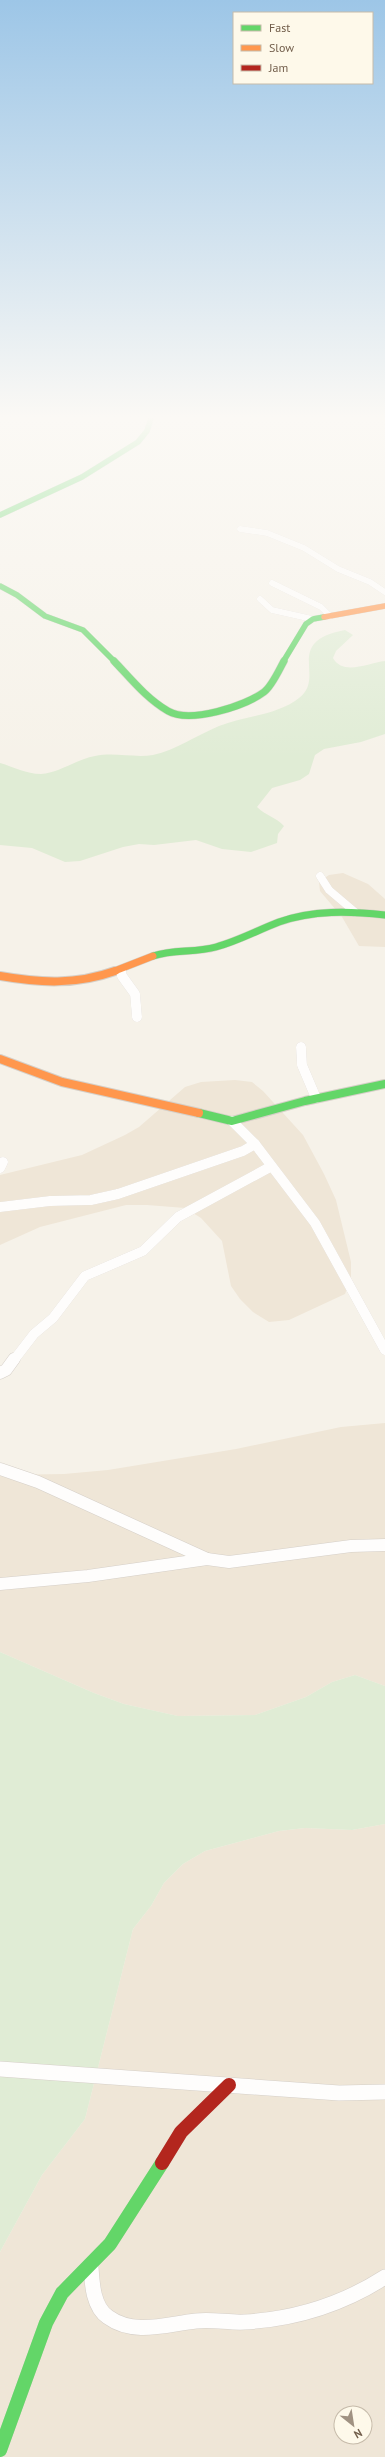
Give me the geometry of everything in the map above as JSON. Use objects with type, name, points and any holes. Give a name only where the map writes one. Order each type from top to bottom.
[{"type":"street","points":[[244,530],[267,533],[304,548],[338,569],[370,582],[385,592]]},
{"type":"street","points":[[272,583],[320,606],[330,616]]},
{"type":"street","points":[[0,586],[17,595],[45,616],[83,630],[148,696],[169,712],[187,717],[196,717],[232,707],[265,692],[303,631],[305,624],[312,619]]},
{"type":"street","points":[[260,599],[272,610],[312,619],[385,606]]},
{"type":"street","points":[[320,876],[334,895],[355,912]]},
{"type":"street","points":[[0,976],[32,983],[58,985],[84,982],[121,970],[167,950],[203,951],[218,947],[297,916],[355,912],[385,915]]},
{"type":"street","points":[[121,970],[122,976],[135,994],[137,1017]]},
{"type":"street","points":[[301,1047],[299,1050],[303,1068],[316,1098]]},
{"type":"street","points":[[0,1059],[62,1082],[232,1121],[316,1098],[385,1084]]},
{"type":"street","points":[[232,1121],[255,1144],[270,1167],[315,1223],[385,1350]]},
{"type":"street","points":[[0,1207],[50,1201],[91,1200],[111,1195],[210,1162],[255,1144]]},
{"type":"street","points":[[0,1373],[6,1370],[34,1334],[53,1318],[85,1276],[143,1251],[178,1217],[270,1167]]},
{"type":"street","points":[[0,1469],[38,1482],[207,1559]]},
{"type":"street","points":[[0,1584],[88,1576],[207,1559],[229,1562],[351,1546],[385,1545]]},
{"type":"street","points":[[0,2069],[339,2093],[385,2092]]},
{"type":"street","points":[[0,2450],[46,2323],[62,2293],[110,2244],[180,2132],[229,2085]]},
{"type":"street","points":[[90,2265],[93,2293],[106,2317],[135,2328],[197,2321],[245,2322],[284,2317],[326,2307],[367,2290],[385,2277]]},
{"type":"shaded area","points":[[343,873],[368,884],[385,899],[385,947],[359,946],[342,917],[320,891],[319,882],[329,875]]},
{"type":"shaded area","points":[[235,1080],[252,1082],[263,1091],[303,1135],[324,1174],[336,1200],[351,1262],[351,1278],[345,1294],[289,1320],[269,1322],[253,1312],[240,1299],[231,1286],[222,1241],[201,1218],[185,1208],[126,1205],[40,1227],[0,1245],[0,1175],[82,1155],[125,1135],[139,1127],[185,1087],[201,1082]]},
{"type":"shaded area","points":[[385,1423],[385,1686],[355,1675],[332,1682],[306,1697],[255,1715],[178,1716],[124,1704],[94,1693],[0,1652],[0,1475],[64,1474],[108,1470],[236,1449],[341,1427]]},
{"type":"shaded area","points":[[385,1824],[385,2457],[0,2457],[0,2252],[42,2175],[85,2119],[133,1929],[151,1906],[164,1883],[183,1864],[205,1851],[279,1831],[305,1828],[352,1830]]},
{"type":"green space","points":[[345,630],[353,635],[336,651],[333,658],[337,663],[343,666],[356,667],[385,661],[385,734],[361,742],[324,749],[315,755],[309,774],[300,780],[272,788],[257,807],[278,820],[284,826],[278,834],[277,843],[251,852],[222,849],[196,840],[154,845],[139,844],[123,847],[80,861],[65,862],[32,848],[0,845],[0,763],[25,772],[41,774],[54,771],[95,756],[153,755],[178,746],[219,726],[271,712],[291,704],[306,690],[309,680],[310,651],[315,643],[326,636]]},
{"type":"green space","points":[[0,1652],[94,1693],[124,1704],[178,1716],[255,1715],[306,1697],[332,1682],[355,1675],[385,1686],[385,1824],[352,1830],[305,1828],[279,1831],[205,1851],[183,1864],[164,1883],[151,1906],[133,1929],[85,2119],[42,2175],[0,2252]]},
{"type":"traffic: fast","points":[[0,586],[17,595],[45,616],[83,630],[148,696],[169,712],[187,717],[196,717],[232,707],[265,692],[306,624],[313,619],[324,617]]},
{"type":"traffic: fast","points":[[153,956],[161,953],[198,950],[222,946],[279,922],[305,915],[331,912],[385,915]]},
{"type":"traffic: fast","points":[[199,1113],[232,1121],[305,1101],[385,1084]]},
{"type":"traffic: fast","points":[[0,2450],[46,2323],[62,2293],[110,2244],[162,2163]]},
{"type":"traffic: slow","points":[[324,617],[385,606]]},
{"type":"traffic: slow","points":[[0,976],[44,982],[79,981],[113,972],[153,956]]},
{"type":"traffic: slow","points":[[0,1059],[62,1082],[199,1113]]},
{"type":"traffic: jam","points":[[162,2163],[181,2132],[229,2085]]}]
